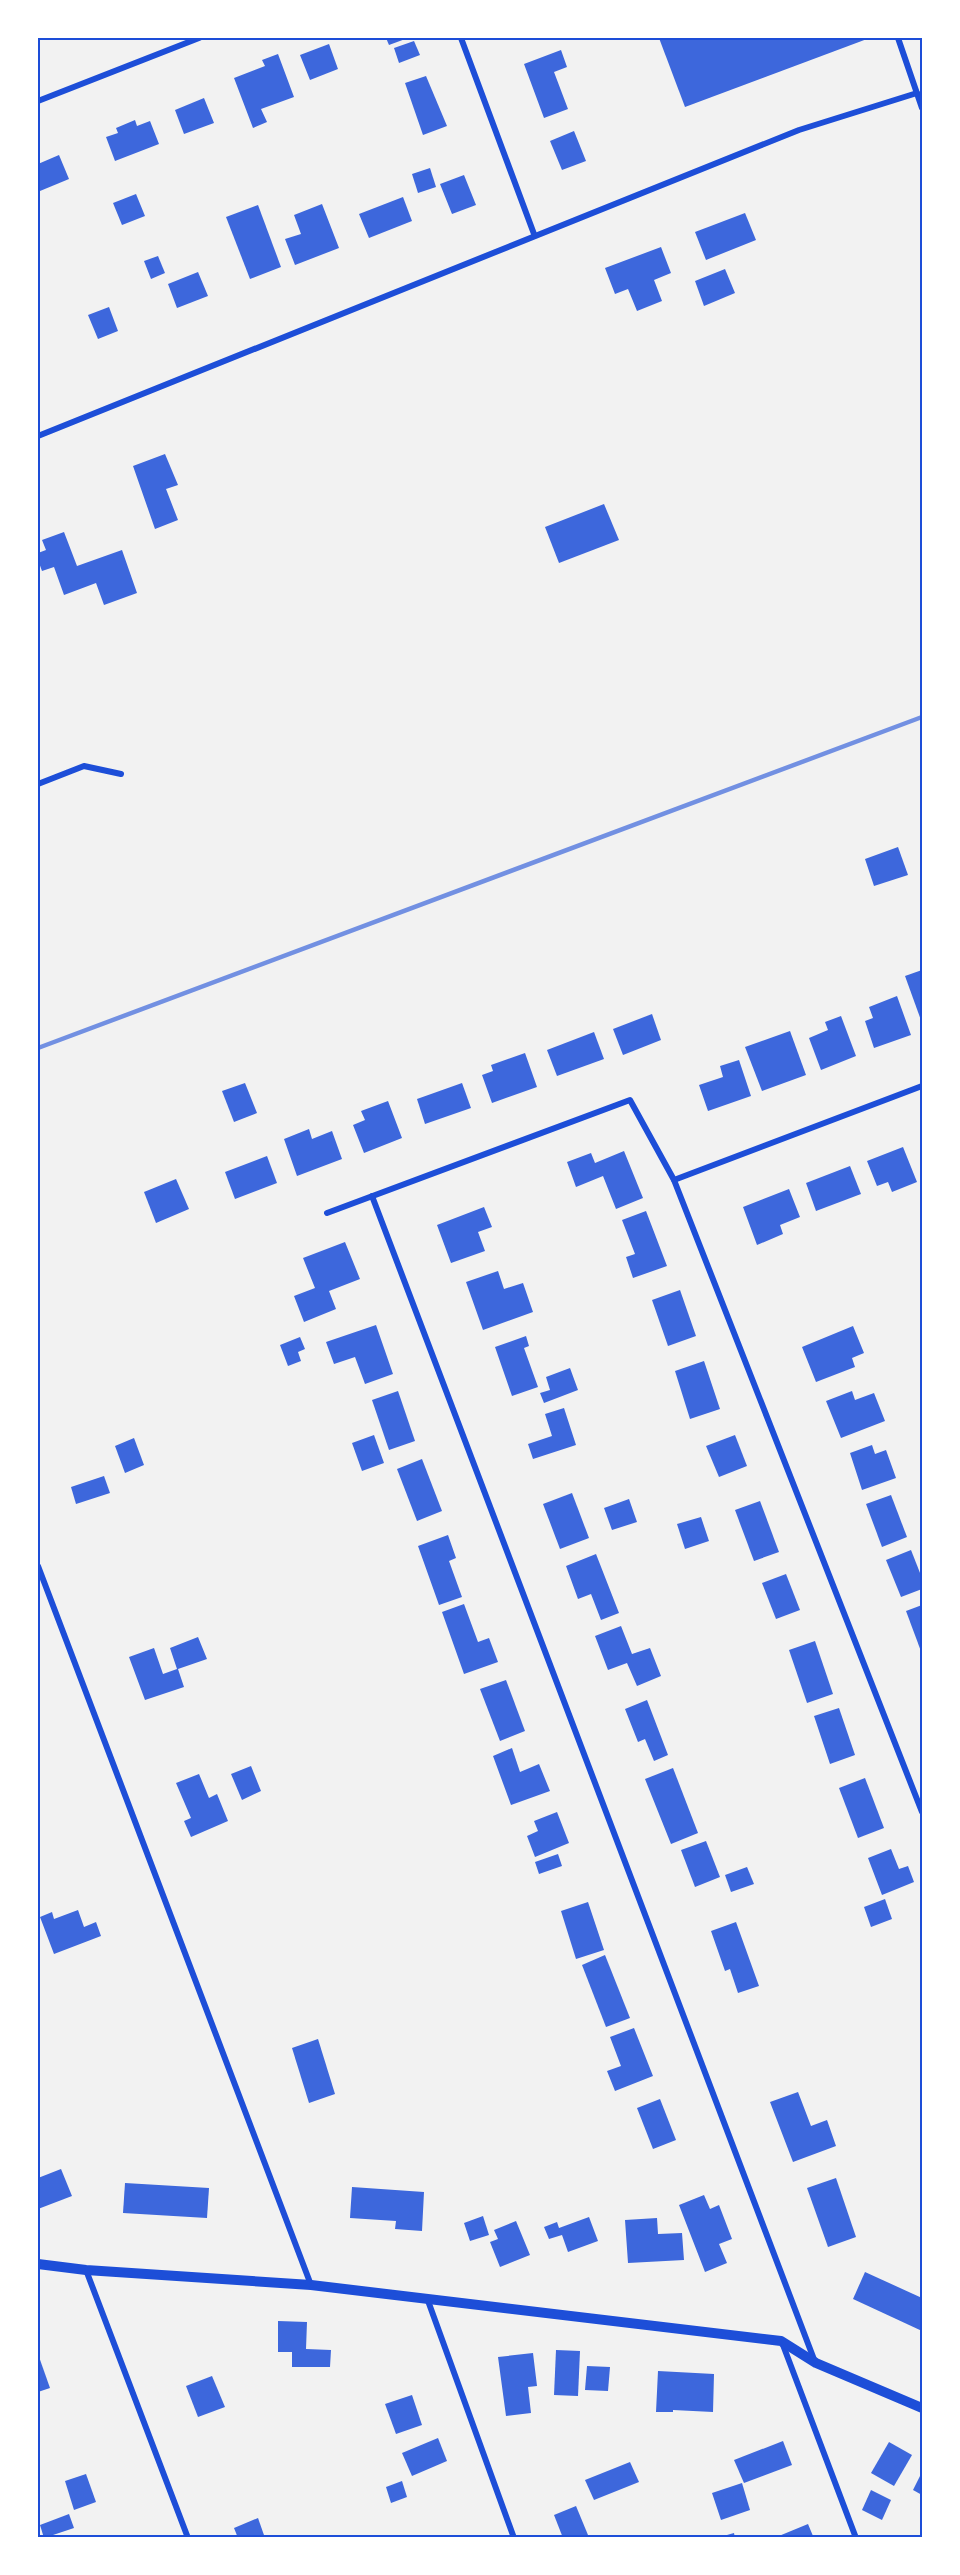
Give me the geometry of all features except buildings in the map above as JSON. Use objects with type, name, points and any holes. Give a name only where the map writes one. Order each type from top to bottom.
[{"type":"street","points":[[38,101],[199,38]]},
{"type":"street","points":[[461,38],[534,234]]},
{"type":"street","points":[[898,38],[922,108]]},
{"type":"street","points":[[38,436],[534,234],[799,130],[917,93]]},
{"type":"street","points":[[38,784],[84,766],[121,774]]},
{"type":"street","points":[[674,1180],[922,1086]]},
{"type":"street","points":[[327,1213],[630,1100],[674,1180],[922,1812]]},
{"type":"street","points":[[372,1196],[816,2362]]},
{"type":"street","points":[[38,1566],[311,2285]]},
{"type":"street","points":[[38,2264],[86,2270],[311,2285],[782,2341],[816,2362],[922,2408]]},
{"type":"street","points":[[86,2270],[188,2538]]},
{"type":"street","points":[[427,2298],[514,2538]]},
{"type":"street","points":[[782,2341],[856,2538]]},
{"type":"railway","points":[[38,1048],[922,717]]}]
